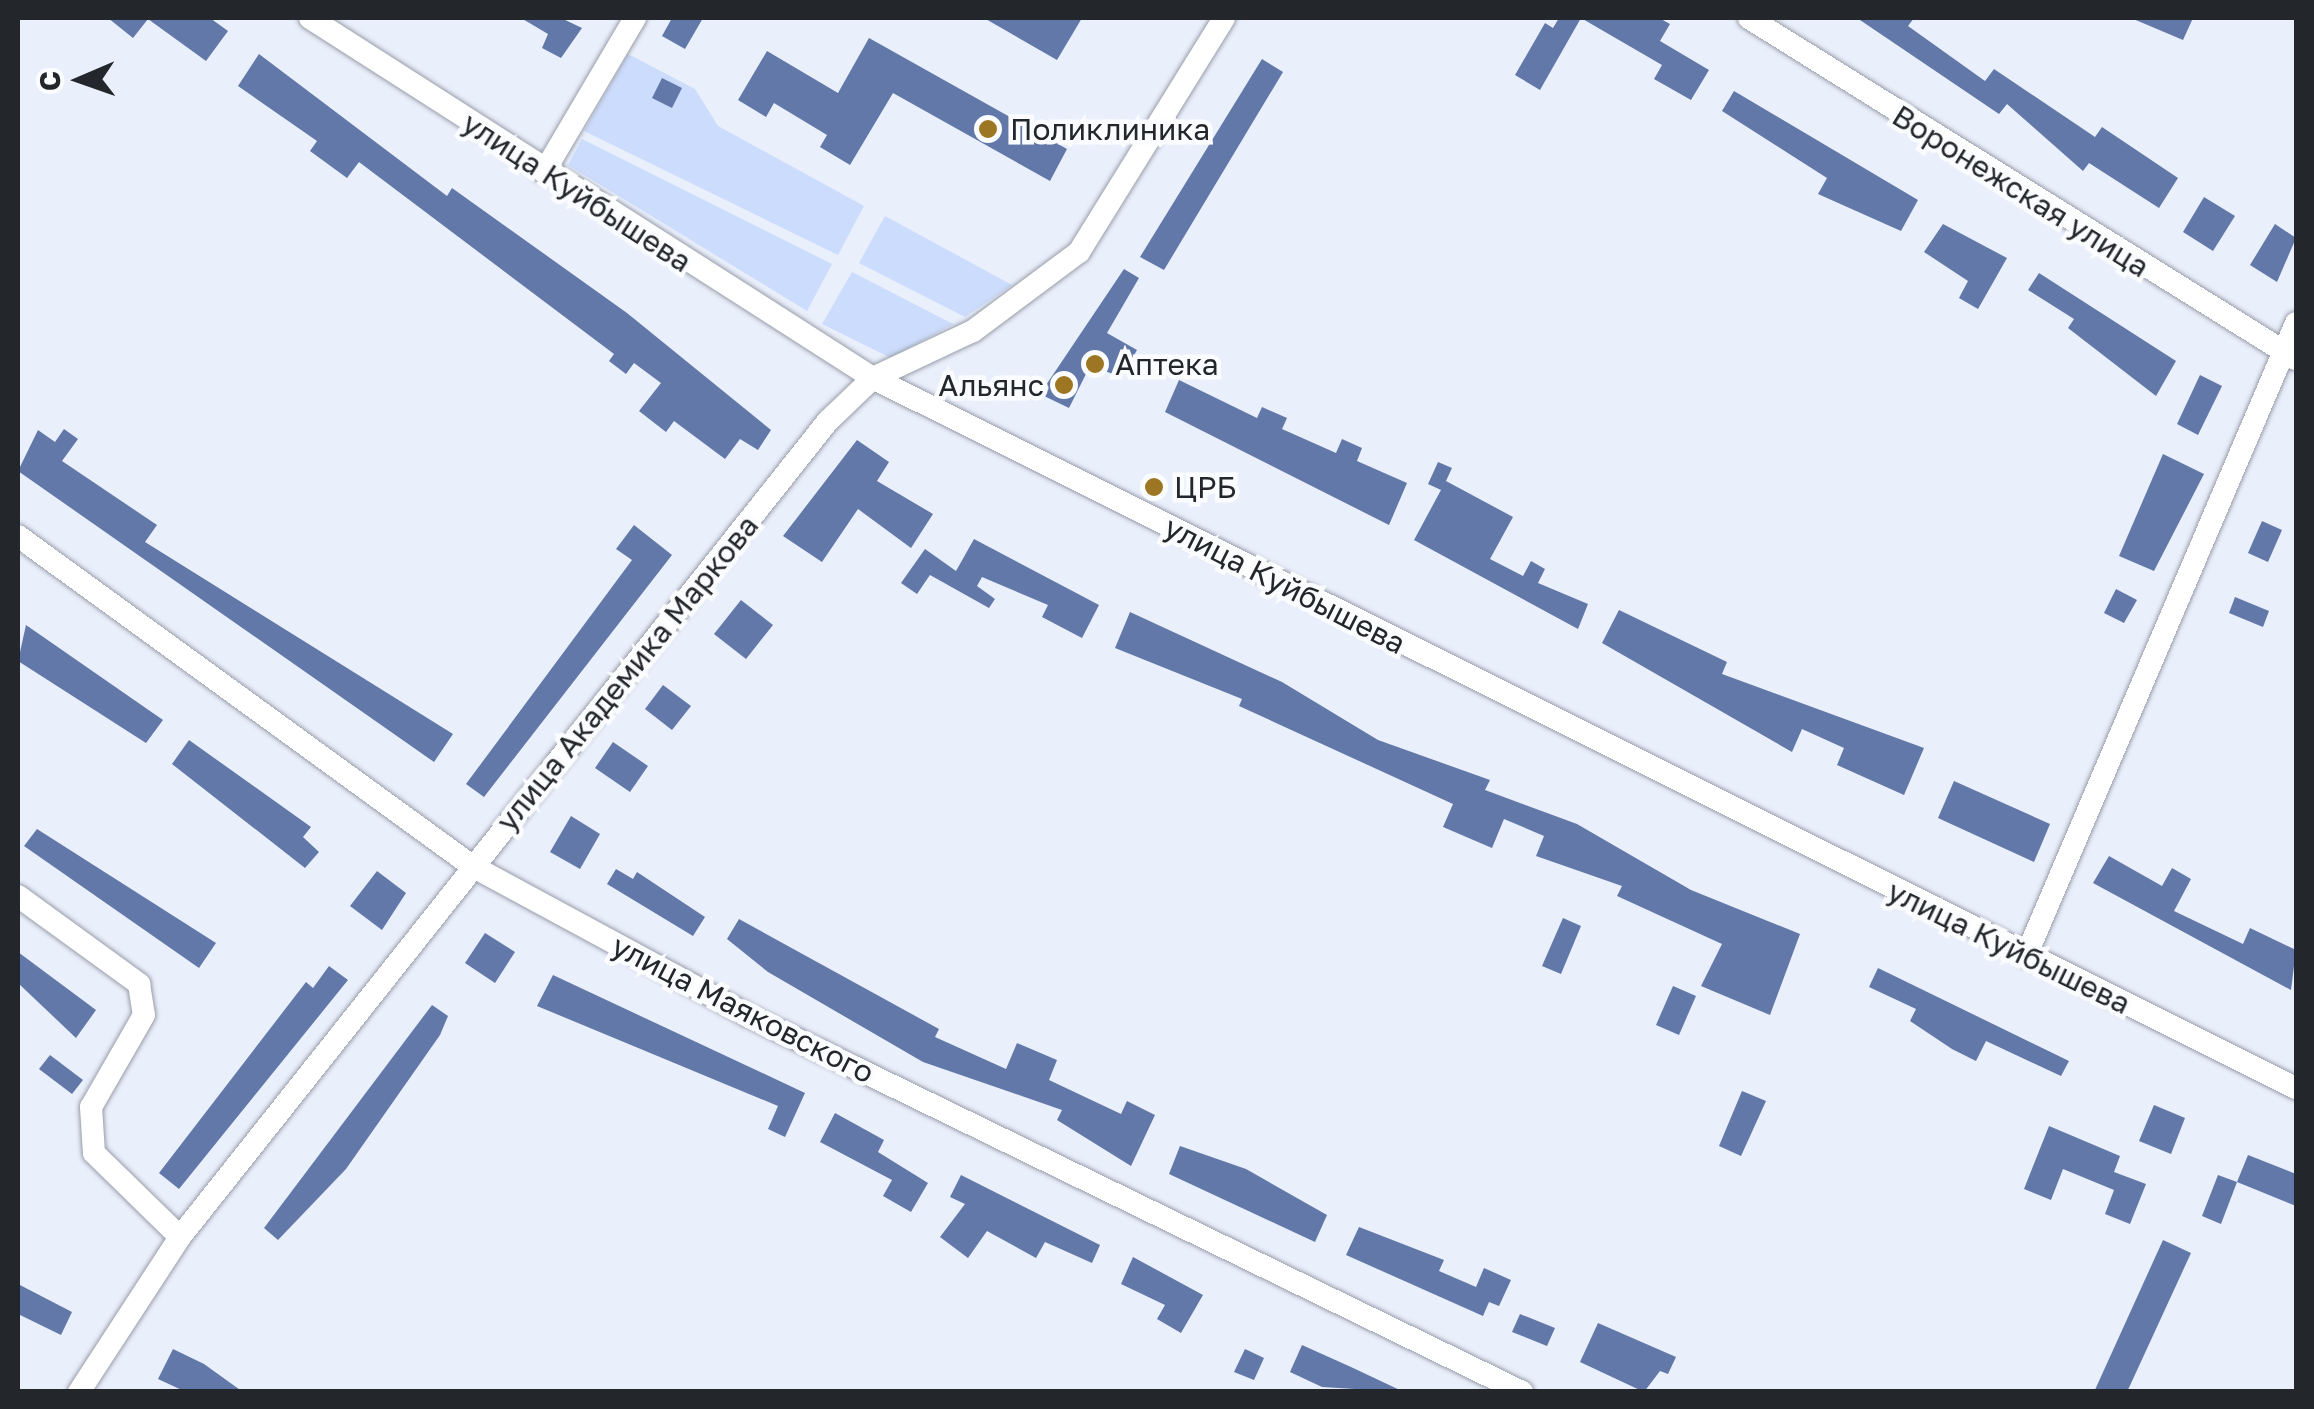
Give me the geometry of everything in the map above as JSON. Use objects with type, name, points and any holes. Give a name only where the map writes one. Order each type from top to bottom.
[{"type":"street","name":"улица Куйбышева","points":[[310,18],[544,172],[873,378],[2296,1088]]},
{"type":"street","points":[[544,172],[635,18]]},
{"type":"street","name":"улица Академика Маркова","points":[[80,1392],[180,1237],[828,420],[873,378],[972,331],[1079,252],[1224,18]]},
{"type":"street","name":"Воронежская улица","points":[[1748,18],[2290,356]]},
{"type":"street","points":[[2026,956],[2290,356],[2296,323]]},
{"type":"street","name":"улица Маяковского","points":[[18,536],[472,866],[748,1015],[1522,1392]]},
{"type":"street","points":[[18,896],[139,984],[144,1015],[92,1107],[94,1153],[180,1237]]},
{"type":"shaded area","points":[[628,54],[695,89],[718,126],[864,206],[838,255],[584,131]]},
{"type":"shaded area","points":[[582,139],[832,264],[807,311],[568,165]]},
{"type":"shaded area","points":[[885,216],[1012,285],[965,317],[859,263]]},
{"type":"shaded area","points":[[852,272],[953,324],[891,358],[822,324]]},
{"type":"building","points":[[108,18],[210,18],[228,31],[206,61],[148,19],[133,38]]},
{"type":"building","points":[[521,18],[561,18],[582,28],[561,58],[542,48],[548,34]]},
{"type":"building","points":[[672,18],[703,18],[685,49],[662,36]]},
{"type":"building","points":[[984,18],[1082,18],[1057,60]]},
{"type":"building","points":[[1559,18],[1581,18],[1540,90],[1515,75],[1545,23],[1553,28]]},
{"type":"building","points":[[1581,18],[1659,18],[1670,24],[1660,41],[1709,70],[1691,100],[1654,79],[1662,65]]},
{"type":"building","points":[[1857,18],[1914,18],[1908,26],[1985,81],[1994,69],[2095,137],[2102,127],[2178,178],[2159,208],[2089,163],[2083,171],[2007,104],[1999,114]]},
{"type":"building","points":[[2131,18],[2193,18],[2183,40]]},
{"type":"building","points":[[869,38],[1067,149],[1050,181],[893,93],[850,165],[820,147],[827,135],[774,103],[766,117],[738,100],[767,51],[838,93]]},
{"type":"building","points":[[259,54],[447,196],[452,188],[627,313],[771,430],[758,450],[740,439],[725,459],[674,421],[666,432],[639,411],[661,383],[634,363],[626,374],[609,361],[614,354],[359,162],[347,178],[310,151],[317,141],[238,86]]},
{"type":"building","points":[[1262,59],[1283,72],[1164,270],[1140,257]]},
{"type":"building","points":[[662,78],[682,88],[672,108],[652,98]]},
{"type":"building","points":[[1734,91],[1918,200],[1901,231],[1818,194],[1827,178],[1722,111]]},
{"type":"building","points":[[2204,197],[2235,216],[2213,251],[2183,232]]},
{"type":"building","points":[[1943,224],[2007,258],[1978,309],[1959,298],[1968,281],[1924,252]]},
{"type":"building","points":[[2275,224],[2296,238],[2277,282],[2250,265]]},
{"type":"building","points":[[1124,269],[1139,278],[1107,333],[1137,350],[1122,377],[1090,366],[1069,408],[1040,394]]},
{"type":"building","points":[[2039,273],[2176,361],[2156,396],[2068,328],[2074,319],[2028,290]]},
{"type":"building","points":[[2200,375],[2222,386],[2198,435],[2177,424]]},
{"type":"building","points":[[1179,380],[1257,418],[1262,407],[1287,418],[1282,429],[1336,453],[1342,439],[1362,448],[1357,461],[1407,483],[1389,525],[1165,412]]},
{"type":"building","points":[[64,429],[78,439],[62,461],[157,525],[145,542],[453,734],[434,762],[18,471],[38,430],[55,442]]},
{"type":"building","points":[[857,440],[889,462],[877,481],[933,514],[911,548],[858,509],[822,562],[783,536]]},
{"type":"building","points":[[2163,454],[2204,474],[2154,571],[2119,556]]},
{"type":"building","points":[[1438,462],[1452,468],[1446,481],[1513,517],[1490,559],[1523,576],[1531,561],[1545,569],[1538,583],[1588,604],[1578,629],[1414,540],[1441,490],[1428,484]]},
{"type":"building","points":[[2262,521],[2282,530],[2268,562],[2248,553]]},
{"type":"building","points":[[634,525],[672,555],[484,797],[466,784],[632,560],[616,549]]},
{"type":"building","points":[[974,539],[1099,605],[1082,638],[1042,617],[1048,605],[982,577],[977,586],[995,599],[989,608],[930,575],[917,594],[901,583],[925,549],[956,571]]},
{"type":"building","points":[[2116,589],[2137,600],[2124,623],[2104,613]]},
{"type":"building","points":[[2235,597],[2269,611],[2263,627],[2229,613]]},
{"type":"building","points":[[741,600],[773,625],[746,659],[714,634]]},
{"type":"building","points":[[1619,610],[1727,662],[1722,674],[1924,748],[1904,795],[1837,765],[1844,748],[1802,729],[1792,752],[1602,643]]},
{"type":"building","points":[[1130,612],[1282,682],[1378,740],[1490,780],[1485,790],[1577,824],[1691,890],[1800,934],[1770,1015],[1701,986],[1722,944],[1617,896],[1622,886],[1536,856],[1544,836],[1504,819],[1492,848],[1443,827],[1453,804],[1239,706],[1242,699],[1115,648]]},
{"type":"building","points":[[26,625],[163,720],[146,743],[18,661]]},
{"type":"building","points":[[663,685],[691,706],[672,730],[645,709]]},
{"type":"building","points":[[189,740],[311,827],[303,837],[319,852],[305,868],[172,764]]},
{"type":"building","points":[[613,742],[648,766],[630,792],[595,768]]},
{"type":"building","points":[[1954,781],[2050,824],[2034,862],[1938,818]]},
{"type":"building","points":[[571,816],[600,834],[580,869],[550,852]]},
{"type":"building","points":[[37,829],[216,943],[199,968],[24,846]]},
{"type":"building","points":[[2109,856],[2162,886],[2172,868],[2191,879],[2174,911],[2243,944],[2250,928],[2296,950],[2291,990],[2093,883]]},
{"type":"building","points":[[616,869],[633,879],[637,872],[705,917],[693,936],[607,884]]},
{"type":"building","points":[[377,871],[406,893],[382,930],[350,906]]},
{"type":"building","points":[[1563,918],[1581,926],[1561,974],[1542,966]]},
{"type":"building","points":[[739,919],[939,1029],[935,1037],[1006,1069],[1017,1043],[1057,1060],[1049,1080],[1121,1114],[1127,1101],[1155,1115],[1131,1166],[1057,1120],[1062,1110],[923,1062],[768,972],[727,939]]},
{"type":"building","points":[[485,933],[515,952],[495,983],[465,963]]},
{"type":"building","points":[[18,952],[96,1010],[76,1038],[18,983]]},
{"type":"building","points":[[329,966],[348,980],[179,1189],[159,1173],[306,982],[313,988]]},
{"type":"building","points":[[1878,968],[2069,1061],[2061,1076],[1986,1041],[1976,1061],[1952,1049],[1910,1021],[1916,1009],[1869,987]]},
{"type":"building","points":[[553,975],[805,1093],[785,1137],[768,1129],[778,1106],[537,1006]]},
{"type":"building","points":[[1673,986],[1696,996],[1679,1035],[1656,1025]]},
{"type":"building","points":[[432,1005],[448,1016],[440,1035],[346,1169],[278,1240],[264,1228]]},
{"type":"building","points":[[50,1055],[83,1080],[72,1094],[39,1069]]},
{"type":"building","points":[[1742,1091],[1766,1101],[1741,1156],[1719,1146]]},
{"type":"building","points":[[2154,1105],[2185,1118],[2171,1154],[2139,1141]]},
{"type":"building","points":[[835,1113],[884,1140],[878,1152],[928,1183],[911,1212],[883,1196],[892,1180],[820,1142]]},
{"type":"building","points":[[2049,1126],[2120,1156],[2114,1172],[2146,1184],[2130,1224],[2105,1214],[2114,1190],[2063,1169],[2051,1200],[2024,1189]]},
{"type":"building","points":[[1180,1146],[1246,1169],[1327,1215],[1315,1242],[1169,1174]]},
{"type":"building","points":[[2248,1155],[2296,1174],[2296,1206],[2237,1182]]},
{"type":"building","points":[[961,1175],[1100,1245],[1092,1263],[1045,1242],[1036,1258],[987,1231],[968,1258],[940,1237],[965,1204],[950,1197]]},
{"type":"building","points":[[2218,1175],[2237,1182],[2221,1224],[2202,1216]]},
{"type":"building","points":[[1359,1227],[1444,1260],[1439,1271],[1476,1287],[1484,1268],[1511,1280],[1499,1306],[1489,1302],[1483,1316],[1346,1255]]},
{"type":"building","points":[[2163,1240],[2191,1253],[2127,1392],[2094,1392]]},
{"type":"building","points":[[1133,1257],[1203,1295],[1181,1333],[1157,1319],[1165,1305],[1121,1284]]},
{"type":"building","points":[[18,1284],[72,1312],[61,1335],[18,1314]]},
{"type":"building","points":[[1520,1314],[1555,1328],[1547,1346],[1512,1332]]},
{"type":"building","points":[[1598,1323],[1676,1357],[1668,1374],[1660,1371],[1644,1392],[1580,1362]]},
{"type":"building","points":[[1302,1345],[1404,1392],[1322,1387],[1290,1372]]},
{"type":"building","points":[[173,1349],[204,1364],[243,1392],[186,1392],[158,1379]]},
{"type":"building","points":[[1245,1349],[1264,1358],[1254,1380],[1234,1372]]},
{"type":"place","name":"Поликлиника","points":[[988,129]]},
{"type":"place","name":"Аптека","points":[[1095,364]]},
{"type":"place","name":"Альянс","points":[[1064,385]]},
{"type":"place","name":"ЦРБ","points":[[1154,487]]}]
